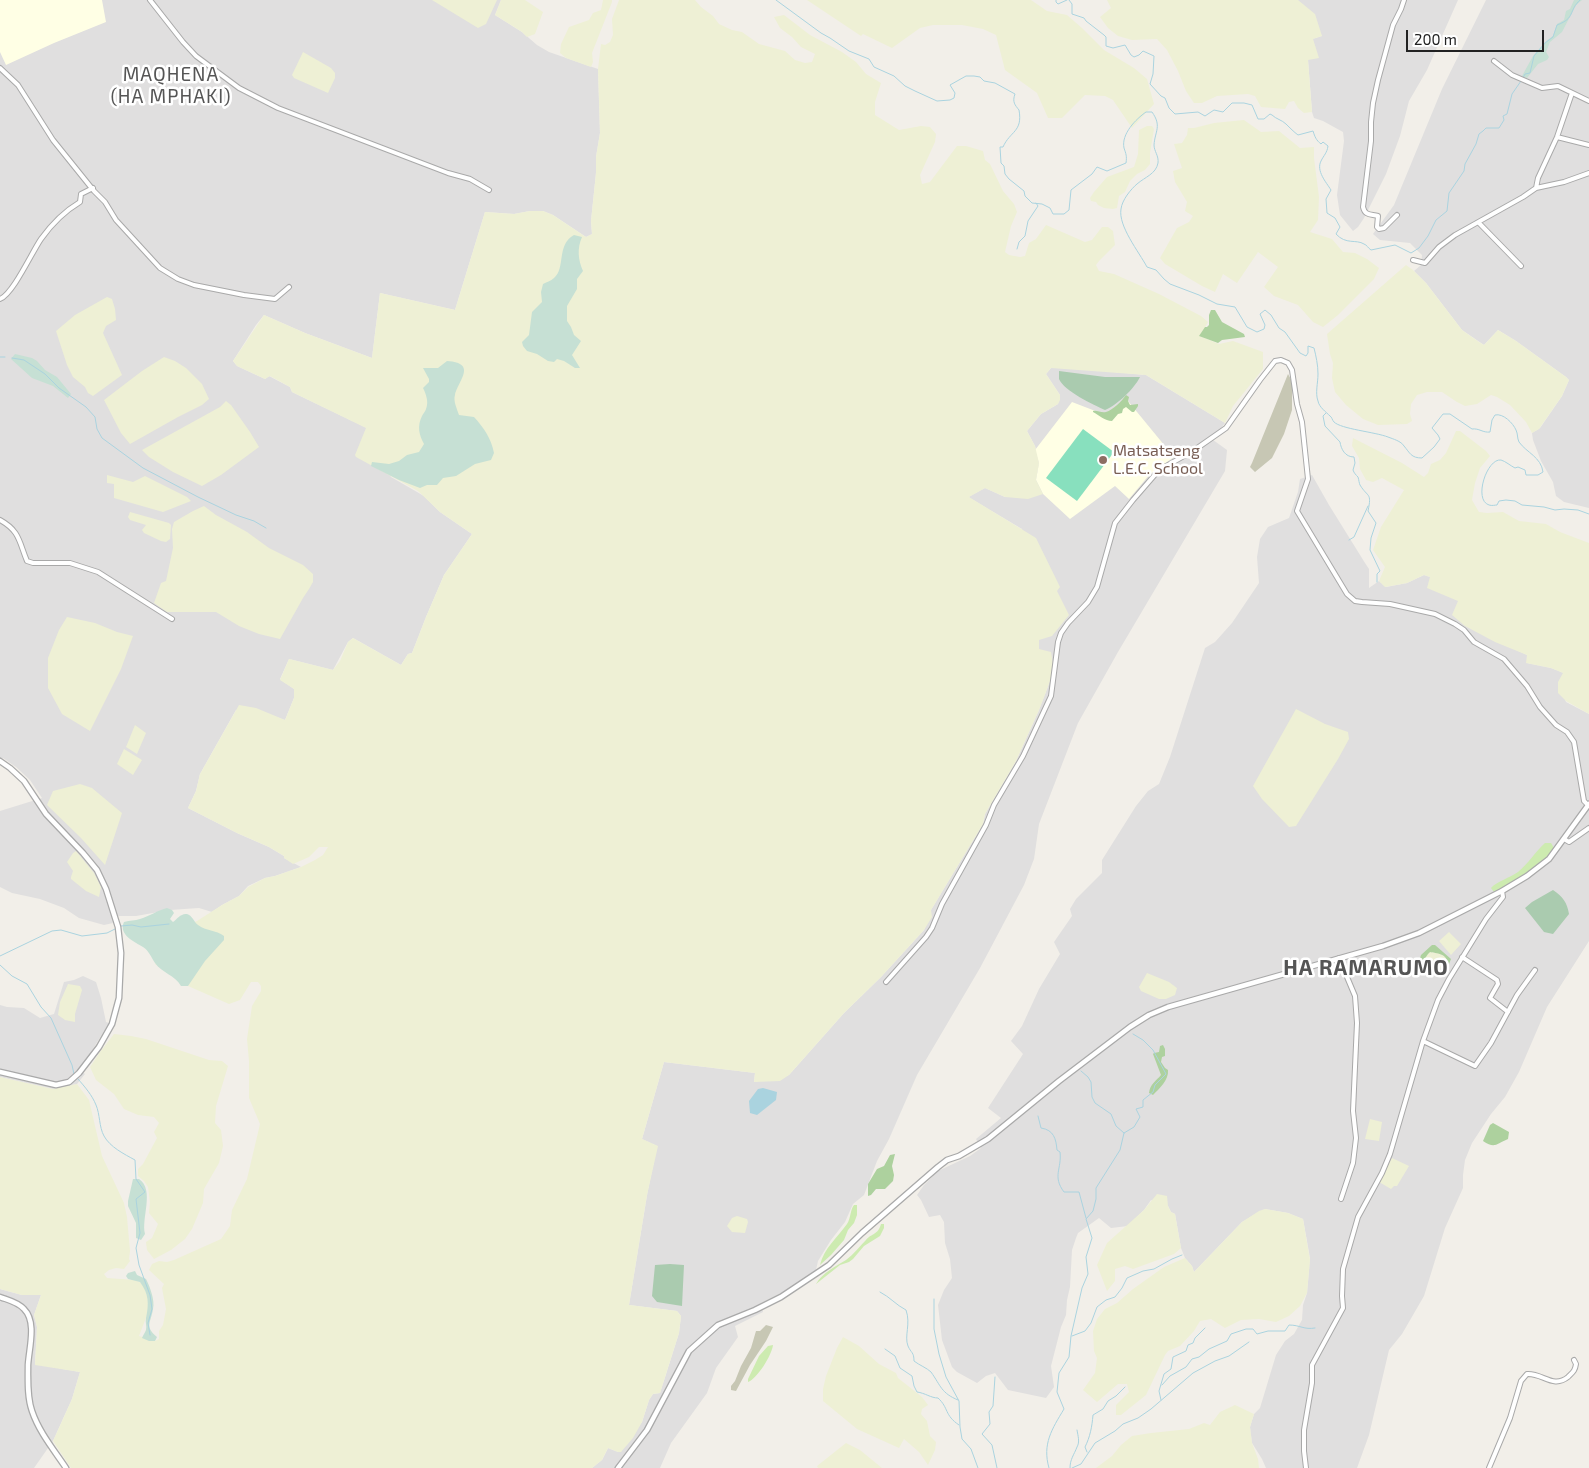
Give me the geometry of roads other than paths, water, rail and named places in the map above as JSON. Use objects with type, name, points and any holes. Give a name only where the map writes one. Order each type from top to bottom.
[{"type":"street","points":[[150,0],[196,56],[239,88],[278,108],[448,173],[470,179],[489,190]]},
{"type":"street","points":[[1397,214],[1384,228],[1379,229],[1376,227],[1378,216],[1367,214],[1363,207],[1372,141],[1373,103],[1393,25],[1404,0]]},
{"type":"street","points":[[1494,61],[1516,76],[1542,88],[1558,86],[1589,101]]},
{"type":"street","points":[[0,68],[18,85],[53,140],[105,202],[116,220],[160,268],[178,279],[194,285],[262,298],[275,299],[289,286]]},
{"type":"street","points":[[1536,188],[1538,178],[1557,137],[1572,93]]},
{"type":"street","points":[[1557,137],[1589,145]]},
{"type":"street","points":[[1413,260],[1425,263],[1439,247],[1455,236],[1536,188],[1564,182],[1589,173]]},
{"type":"street","points":[[0,299],[5,297],[48,230],[65,213],[80,202],[81,194],[93,188]]},
{"type":"street","points":[[1479,223],[1521,266]]},
{"type":"street","points":[[618,1468],[647,1430],[689,1351],[705,1336],[724,1322],[781,1297],[829,1265],[862,1233],[938,1166],[988,1139],[1059,1080],[1130,1027],[1149,1015],[1168,1007],[1383,946],[1420,933],[1502,891],[1549,859],[1589,805],[1584,801],[1574,742],[1540,707],[1527,686],[1504,659],[1474,642],[1460,627],[1435,614],[1390,604],[1354,601],[1347,594],[1297,511],[1308,479],[1302,422],[1297,404],[1292,370],[1288,363],[1282,360],[1275,361],[1226,428],[1159,470],[1115,523],[1097,587],[1088,602],[1061,633],[1050,696],[1024,756],[994,805],[986,825],[942,904],[932,928],[886,982]]},
{"type":"street","points":[[0,520],[14,530],[27,561],[33,563],[70,563],[98,572],[172,619]]},
{"type":"street","points":[[0,761],[24,781],[46,814],[97,870],[114,912],[120,936],[121,953],[119,998],[112,1024],[99,1047],[79,1073],[69,1082],[56,1085],[0,1072]]},
{"type":"street","points":[[1564,839],[1569,842],[1589,828]]},
{"type":"street","points":[[1306,1468],[1304,1430],[1312,1383],[1312,1365],[1343,1308],[1344,1269],[1352,1233],[1358,1217],[1390,1154],[1423,1041],[1438,1000],[1491,911],[1503,897],[1502,891]]},
{"type":"street","points":[[1462,957],[1498,980],[1498,984],[1490,998],[1508,1012]]},
{"type":"street","points":[[1339,958],[1355,996],[1357,1023],[1353,1111],[1356,1138],[1353,1163],[1341,1198]]},
{"type":"street","points":[[1423,1041],[1475,1066],[1491,1044],[1522,987],[1535,970]]},
{"type":"street","points":[[0,1297],[16,1303],[28,1314],[31,1326],[28,1388],[32,1412],[66,1468]]},
{"type":"street","points":[[1489,1468],[1510,1418],[1521,1381],[1527,1374],[1532,1374],[1539,1375],[1556,1383],[1563,1381],[1574,1371],[1576,1367],[1574,1360]]},
{"type":"water","points":[[763,1088],[777,1092],[776,1100],[757,1115],[750,1113],[749,1101],[758,1089]]},
{"type":"waterway","points":[[776,0],[849,51],[869,59],[874,67],[894,76],[905,86],[937,101],[954,98],[955,93],[950,85],[966,76],[980,77],[984,81],[995,83],[1015,94],[1014,101],[1019,110],[1019,123],[1003,147],[1000,147],[1001,163],[1004,166],[1005,174],[1024,191],[1025,196],[1032,203],[1042,204],[1050,208],[1053,214],[1064,214],[1069,210],[1071,190],[1092,174],[1097,167],[1107,171],[1126,163],[1124,143],[1127,132],[1142,115],[1146,112],[1152,112],[1157,121],[1154,145],[1158,160],[1157,167],[1153,173],[1137,184],[1130,192],[1123,202],[1121,209],[1121,216],[1126,231],[1147,267],[1156,270],[1170,284],[1217,304],[1235,307],[1247,327],[1257,332],[1264,329],[1265,325],[1260,314],[1265,310],[1271,315],[1279,328],[1285,332],[1300,353],[1306,356],[1308,346],[1314,348],[1318,367],[1317,395],[1319,403],[1334,422],[1351,429],[1382,435],[1399,441],[1413,456],[1422,458],[1440,439],[1432,428],[1443,414],[1450,414],[1472,429],[1488,432],[1490,432],[1495,415],[1501,416],[1513,424],[1519,442],[1537,459],[1543,472],[1538,475],[1526,475],[1525,470],[1518,467],[1515,468],[1501,460],[1496,461],[1491,465],[1484,480],[1482,488],[1484,502],[1489,505],[1497,505],[1499,501],[1515,501],[1522,505],[1555,510],[1578,510],[1589,514]]},
{"type":"waterway","points":[[1056,0],[1058,4],[1067,0]]},
{"type":"waterway","points":[[1069,0],[1072,4],[1072,14],[1084,18],[1104,35],[1106,37],[1106,46],[1113,48],[1125,45],[1134,57],[1143,51],[1154,56],[1153,74],[1150,84],[1165,98],[1169,108],[1175,114],[1198,112],[1205,116],[1214,110],[1223,112],[1232,103],[1244,103],[1252,105],[1258,119],[1264,119],[1270,114],[1298,135],[1313,131],[1319,143],[1323,142],[1328,146],[1321,161],[1320,169],[1331,190],[1326,199],[1327,213],[1335,218],[1340,227],[1336,234],[1343,240],[1365,244],[1371,250],[1395,245],[1411,253],[1419,248],[1436,220],[1447,211],[1449,193],[1464,171],[1465,164],[1476,144],[1479,134],[1486,128],[1499,128],[1504,120],[1503,116],[1507,114],[1512,94],[1521,81]]},
{"type":"waterway","points":[[1523,78],[1525,74],[1530,73],[1534,56],[1553,37],[1557,25],[1567,20],[1580,0]]},
{"type":"waterway","points":[[1017,249],[1019,242],[1025,236],[1028,221],[1038,206],[1036,203]]},
{"type":"waterway","points":[[0,357],[5,357]]},
{"type":"waterway","points":[[12,358],[24,360],[45,374],[59,388],[86,407],[95,417],[97,429],[102,438],[143,468],[198,497],[266,528]]},
{"type":"waterway","points":[[1326,413],[1323,416],[1325,426],[1340,442],[1344,452],[1348,456],[1354,457],[1354,473],[1370,501],[1368,511],[1376,523],[1371,538],[1370,550],[1380,571],[1377,574],[1377,582]]},
{"type":"waterway","points":[[1349,540],[1354,537],[1368,506]]},
{"type":"waterway","points":[[121,926],[132,925],[141,927],[169,924]]},
{"type":"waterway","points":[[0,956],[52,931],[61,930],[82,936],[107,933],[117,928]]},
{"type":"waterway","points":[[0,965],[12,976],[27,984],[41,1007],[51,1018],[72,1065],[74,1074]]},
{"type":"waterway","points":[[1049,1468],[1047,1459],[1049,1437],[1064,1409],[1057,1392],[1059,1373],[1069,1357],[1071,1336],[1082,1288],[1088,1274],[1086,1257],[1092,1238],[1086,1219],[1093,1211],[1096,1188],[1120,1150],[1124,1133],[1134,1127],[1140,1117],[1136,1109],[1143,1107],[1143,1100],[1153,1092],[1155,1085],[1166,1074],[1153,1050],[1143,1040],[1133,1034]]},
{"type":"waterway","points":[[1081,1071],[1091,1082],[1092,1097],[1095,1103],[1111,1114],[1116,1126],[1124,1133]]},
{"type":"waterway","points":[[78,1079],[94,1101],[102,1132],[107,1140],[118,1150],[135,1160],[136,1179],[145,1192],[136,1199],[140,1233],[136,1248],[139,1265],[150,1295],[152,1309],[148,1323],[150,1335]]},
{"type":"waterway","points":[[1038,1116],[1041,1128],[1052,1133],[1057,1150],[1060,1152],[1058,1177],[1060,1186],[1064,1192],[1079,1192],[1086,1218]]},
{"type":"waterway","points":[[1072,1336],[1085,1331],[1091,1323],[1097,1307],[1106,1300],[1115,1297],[1127,1278],[1143,1271],[1154,1269],[1182,1255]]},
{"type":"waterway","points":[[880,1292],[906,1310],[908,1320],[907,1342],[914,1361],[931,1372],[945,1392],[958,1400]]},
{"type":"waterway","points":[[934,1299],[934,1329],[939,1354],[946,1377],[959,1401],[962,1439],[971,1449],[978,1468]]},
{"type":"waterway","points":[[1162,1385],[1170,1376],[1186,1367],[1192,1359],[1227,1341],[1231,1334],[1246,1329],[1253,1329],[1257,1334],[1268,1331],[1285,1331],[1289,1325],[1315,1328]]},
{"type":"waterway","points":[[1161,1400],[1159,1391],[1164,1374],[1171,1369],[1173,1357],[1186,1351],[1188,1345],[1193,1343],[1195,1338],[1205,1328]]},
{"type":"waterway","points":[[1072,1468],[1081,1464],[1095,1443],[1123,1424],[1138,1418],[1151,1409],[1193,1373],[1229,1356],[1249,1342]]},
{"type":"waterway","points":[[885,1349],[895,1356],[900,1368],[912,1376],[917,1392],[938,1398],[951,1418],[959,1425]]},
{"type":"waterway","points":[[995,1377],[993,1406],[989,1412],[990,1424],[982,1434],[992,1445],[997,1468]]},
{"type":"waterway","points":[[1087,1452],[1085,1447],[1093,1415],[1103,1409],[1108,1401],[1125,1387]]},
{"type":"waterway","points":[[1070,1468],[1078,1443],[1077,1430]]},
{"type":"place","name":"Matsatseng L.E.C. School","points":[[1103,460]]},
{"type":"district","name":"MAQHENA (HA MPHAKI)","points":[[171,86]]},
{"type":"district","name":"HA RAMARUMO","points":[[1366,968]]}]
